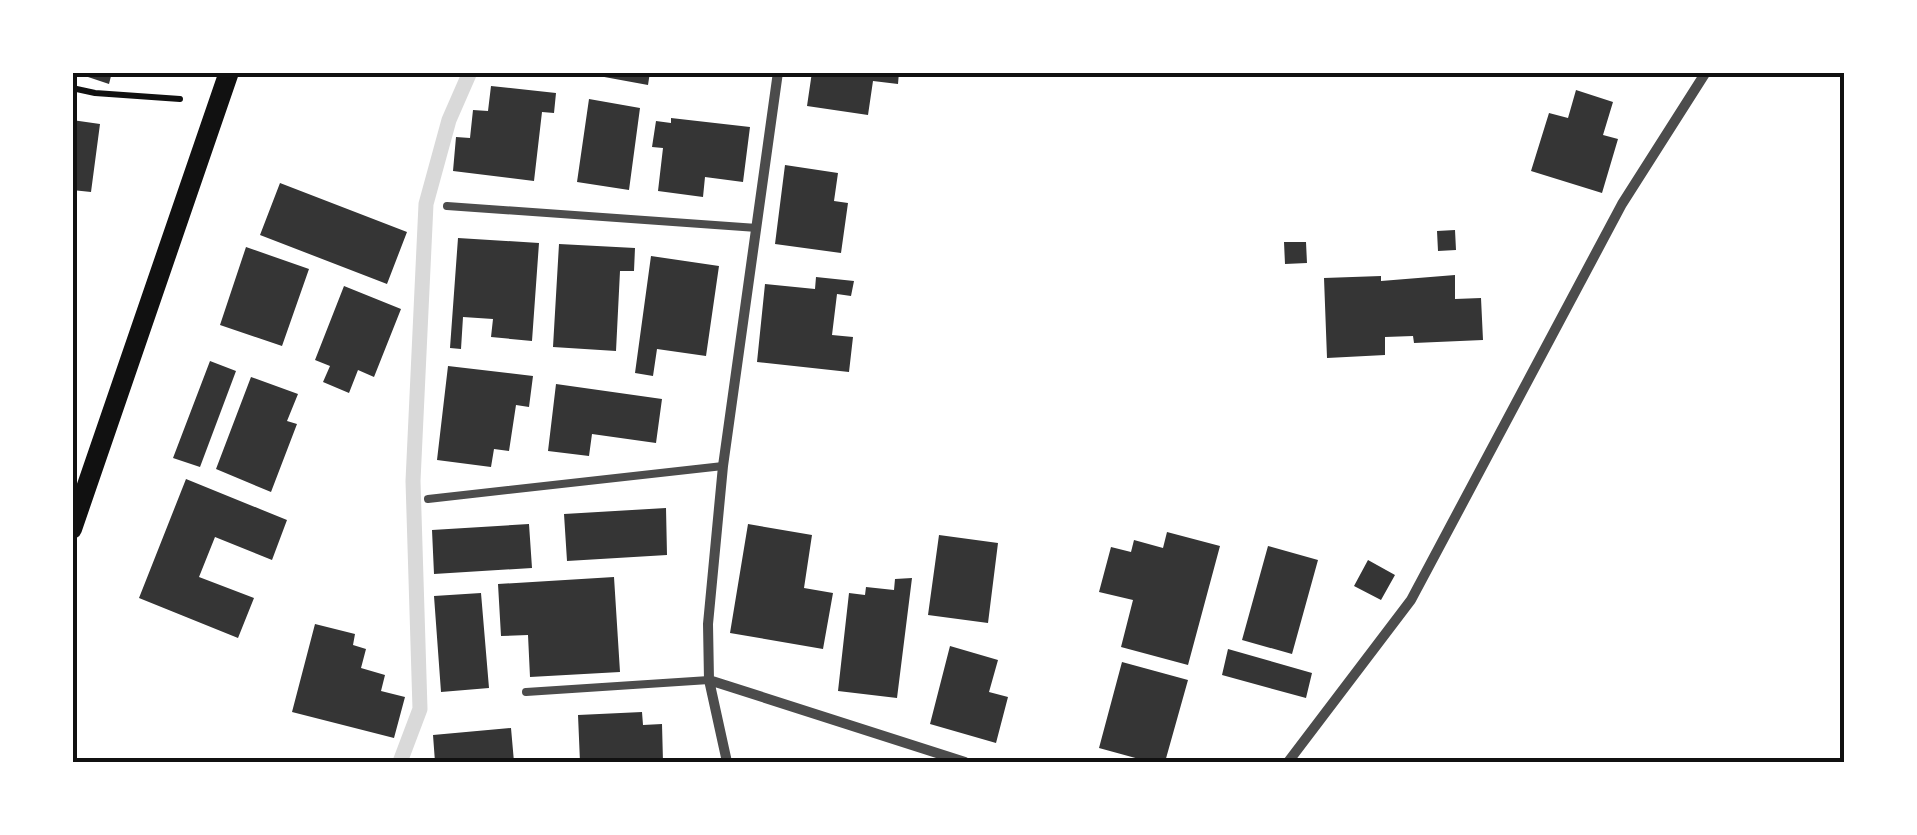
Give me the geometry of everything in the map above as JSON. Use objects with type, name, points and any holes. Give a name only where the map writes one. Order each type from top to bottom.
[{"type":"main road","points":[[72,529],[229,72]]},
{"type":"street","points":[[727,762],[709,680],[708,624],[723,466],[778,72]]},
{"type":"street","points":[[1288,762],[1411,600],[1622,204],[1706,72]]},
{"type":"street","points":[[709,680],[965,762]]},
{"type":"lane","points":[[447,206],[757,228]]},
{"type":"lane","points":[[428,499],[723,466]]},
{"type":"lane","points":[[526,692],[709,680]]},
{"type":"path","points":[[72,88],[172,97],[217,110]]},
{"type":"building","points":[[73,72],[112,72],[109,84]]},
{"type":"building","points":[[577,72],[650,72],[648,85]]},
{"type":"building","points":[[812,72],[899,72],[898,84],[873,81],[868,115],[807,106]]},
{"type":"building","points":[[491,86],[556,93],[554,113],[542,112],[534,181],[453,171],[456,137],[470,138],[473,110],[488,111]]},
{"type":"building","points":[[1576,90],[1613,102],[1603,135],[1618,139],[1602,193],[1531,171],[1549,113],[1568,118]]},
{"type":"building","points":[[589,99],[640,108],[629,190],[577,182]]},
{"type":"building","points":[[671,118],[750,127],[743,182],[705,177],[703,197],[658,191],[663,148],[652,147],[656,121],[671,123]]},
{"type":"building","points":[[72,120],[100,124],[91,192],[72,190]]},
{"type":"building","points":[[785,165],[838,173],[834,201],[848,203],[841,253],[775,244]]},
{"type":"building","points":[[280,183],[407,232],[387,284],[260,235]]},
{"type":"building","points":[[1455,230],[1456,250],[1438,251],[1437,231]]},
{"type":"building","points":[[458,238],[539,243],[532,341],[491,337],[493,319],[463,317],[461,349],[450,348]]},
{"type":"building","points":[[1284,242],[1306,242],[1307,263],[1285,264]]},
{"type":"building","points":[[559,244],[635,248],[634,271],[620,271],[616,351],[553,347]]},
{"type":"building","points":[[246,247],[309,269],[282,346],[220,325]]},
{"type":"building","points":[[651,256],[719,266],[706,356],[657,349],[653,376],[635,373]]},
{"type":"building","points":[[1455,275],[1455,299],[1481,298],[1483,340],[1414,343],[1413,336],[1385,337],[1385,355],[1327,358],[1324,278],[1381,276],[1381,281]]},
{"type":"building","points":[[816,277],[854,281],[851,296],[837,294],[832,335],[853,337],[849,372],[757,362],[765,284],[815,289]]},
{"type":"building","points":[[344,286],[401,309],[374,377],[358,370],[349,393],[323,382],[330,366],[315,360]]},
{"type":"building","points":[[210,361],[236,371],[200,467],[173,458]]},
{"type":"building","points":[[448,366],[533,376],[529,407],[516,405],[509,451],[494,449],[491,467],[437,460]]},
{"type":"building","points":[[251,377],[298,394],[287,421],[297,424],[271,492],[216,469]]},
{"type":"building","points":[[556,384],[662,399],[656,443],[592,434],[589,456],[548,451]]},
{"type":"building","points":[[186,479],[287,520],[272,560],[215,537],[199,577],[254,598],[238,638],[139,598]]},
{"type":"building","points":[[666,508],[667,555],[567,561],[564,514]]},
{"type":"building","points":[[529,524],[532,568],[434,574],[432,530]]},
{"type":"building","points":[[748,524],[812,535],[804,588],[833,593],[823,649],[730,633]]},
{"type":"building","points":[[1167,532],[1220,546],[1188,665],[1121,647],[1133,600],[1099,592],[1111,547],[1131,552],[1134,540],[1163,548]]},
{"type":"building","points":[[939,535],[998,543],[988,623],[928,615]]},
{"type":"building","points":[[1268,546],[1318,560],[1292,654],[1242,640]]},
{"type":"building","points":[[1368,560],[1395,575],[1381,600],[1354,586]]},
{"type":"building","points":[[614,577],[620,672],[530,677],[528,635],[501,636],[498,584]]},
{"type":"building","points":[[912,578],[897,698],[838,691],[849,593],[865,595],[866,587],[894,590],[895,579]]},
{"type":"building","points":[[481,593],[489,688],[441,692],[434,596]]},
{"type":"building","points":[[315,624],[355,634],[353,645],[366,649],[361,668],[385,675],[381,691],[405,697],[394,738],[292,712]]},
{"type":"building","points":[[950,646],[998,660],[989,692],[1008,697],[996,743],[930,724]]},
{"type":"building","points":[[1228,649],[1312,673],[1306,698],[1222,675]]},
{"type":"building","points":[[1122,662],[1188,680],[1165,762],[1150,762],[1099,748]]},
{"type":"building","points":[[642,712],[643,725],[662,724],[663,762],[580,762],[578,715]]},
{"type":"building","points":[[511,728],[514,762],[435,762],[433,735]]},
{"type":"waterway","points":[[400,762],[420,709],[413,481],[426,204],[449,120],[470,72]]}]
